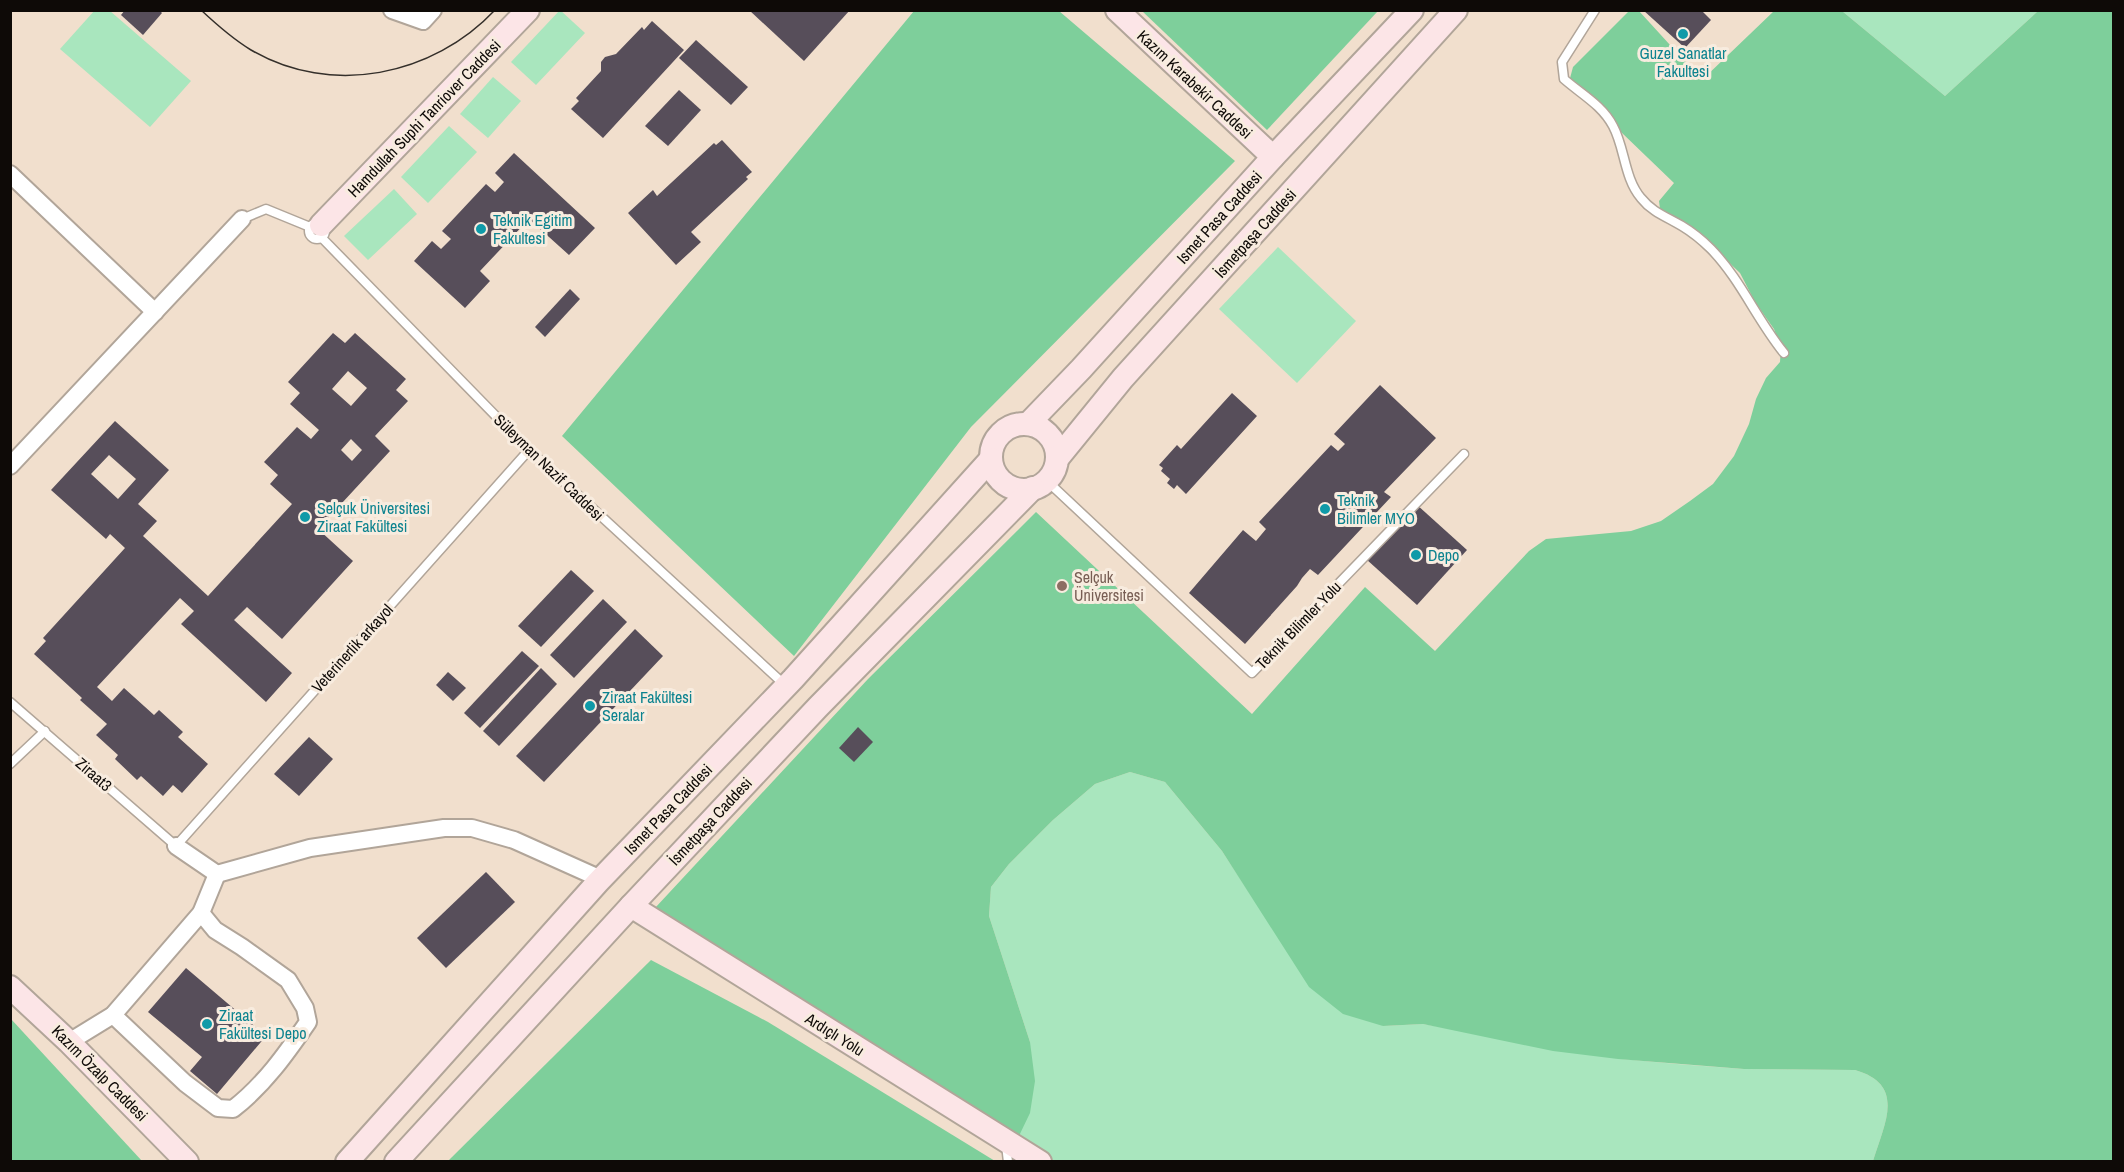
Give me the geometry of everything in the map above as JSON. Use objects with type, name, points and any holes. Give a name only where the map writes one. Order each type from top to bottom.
[{"type":"main road","name":"Hamdullah Suphi Tanriover Caddesi","points":[[318,230],[528,10]]},
{"type":"main road","name":"Kazım Karabekir Caddesi","points":[[1117,10],[1273,157]]},
{"type":"main road","name":"Ismet Pasa Caddesi","points":[[1028,424],[1273,157],[1412,10]]},
{"type":"main road","name":"İsmetpaşa Caddesi","points":[[1058,459],[1123,378],[1456,10]]},
{"type":"main road","points":[[1028,424],[1037,426],[1053,439],[1058,459],[1054,471],[1040,485],[1021,489],[1001,480],[994,470],[991,459],[992,448],[997,438],[1016,425],[1028,424]]},
{"type":"main road","name":"Ismet Pasa Caddesi","points":[[347,1161],[601,879],[786,687],[991,459]]},
{"type":"main road","name":"İsmetpaşa Caddesi","points":[[396,1161],[818,707],[1040,485]]},
{"type":"main road","name":"Ardıçlı Yolu","points":[[631,906],[1007,1152],[1040,1161]]},
{"type":"main road","name":"Kazım Özalp Caddesi","points":[[10,987],[69,1042],[188,1161]]},
{"type":"street","points":[[392,10],[423,21],[433,10]]},
{"type":"street","points":[[10,174],[155,312]]},
{"type":"street","points":[[10,466],[242,219]]},
{"type":"street","points":[[176,846],[217,874],[310,848],[444,828],[472,828],[514,840],[601,879]]},
{"type":"street","points":[[69,1042],[113,1014],[201,913],[217,874]]},
{"type":"street","points":[[113,1014],[185,1083],[218,1108],[233,1109],[255,1092],[308,1022],[305,1008],[288,980],[215,930],[201,913]]},
{"type":"lane","points":[[1595,10],[1562,62],[1564,79],[1601,108],[1613,126],[1624,152],[1630,180],[1640,197],[1654,211],[1683,226],[1709,247],[1731,271],[1784,353]]},
{"type":"lane","points":[[242,219],[266,209],[318,230]]},
{"type":"lane","name":"Süleyman Nazif Caddesi","points":[[318,230],[529,450],[786,687]]},
{"type":"lane","name":"Veterinerlik arkayol","points":[[176,846],[529,450]]},
{"type":"lane","name":"Teknik Bilimler Yolu","points":[[1040,485],[1252,673],[1464,454]]},
{"type":"lane","name":"Ziraat3","points":[[10,702],[176,846]]},
{"type":"lane","points":[[10,764],[45,731]]},
{"type":"shaded area","name":"Selçuk Üniversitesi","points":[[11,11],[2113,11],[2113,1161],[11,1161]]},
{"type":"green space","points":[[95,10],[110,11],[191,81],[150,127],[60,49]]},
{"type":"green space","points":[[560,10],[585,33],[536,85],[511,62]]},
{"type":"green space","points":[[914,11],[1059,11],[1235,161],[971,427],[794,656],[562,436]]},
{"type":"green space","points":[[1142,11],[1378,11],[1267,130]]},
{"type":"green space","points":[[1629,11],[1639,11],[1702,80],[1774,11],[1842,11],[1945,96],[2038,11],[2113,11],[2113,1161],[1873,1161],[1886,1120],[1888,1107],[1886,1096],[1881,1085],[1871,1077],[1855,1070],[1744,1069],[1618,1059],[1553,1051],[1423,1024],[1383,1026],[1343,1014],[1309,987],[1222,851],[1165,782],[1130,772],[1095,784],[1053,820],[1009,864],[991,887],[989,916],[1030,1042],[1035,1081],[1030,1113],[1017,1140],[655,908],[868,679],[1036,512],[1252,714],[1365,587],[1435,651],[1529,551],[1546,539],[1631,531],[1661,521],[1713,484],[1734,456],[1766,378],[1780,362],[1781,348],[1774,329],[1755,302],[1740,273],[1719,253],[1661,217],[1659,201],[1674,183],[1569,82],[1573,67]]},
{"type":"green space","points":[[1842,11],[2038,11],[1945,96]]},
{"type":"green space","points":[[493,77],[521,101],[488,138],[460,114]]},
{"type":"green space","points":[[449,126],[477,152],[428,203],[401,177]]},
{"type":"green space","points":[[394,189],[417,214],[368,260],[344,236]]},
{"type":"green space","points":[[1278,247],[1356,321],[1297,383],[1219,309]]},
{"type":"green space","points":[[1130,772],[1165,782],[1222,851],[1254,900],[1383,1026],[1423,1024],[1622,1059],[1744,1069],[1855,1070],[1871,1077],[1881,1085],[1886,1096],[1888,1107],[1886,1120],[1873,1161],[1055,1161],[1017,1140],[1030,1042],[989,916],[991,887],[1009,864],[1053,820],[1095,784]]},
{"type":"green space","points":[[651,960],[768,1022],[995,1161],[448,1161]]},
{"type":"green space","points":[[11,1019],[142,1161],[11,1161]]},
{"type":"building","points":[[125,10],[159,10],[162,13],[143,35],[121,15]]},
{"type":"building","points":[[749,10],[850,10],[804,61]]},
{"type":"building","name":"Guzel Sanatlar Fakultesi","points":[[1643,10],[1701,10],[1711,20],[1685,48]]},
{"type":"building","points":[[652,21],[684,50],[603,138],[571,109],[579,101],[576,98],[601,71],[601,62],[605,57],[616,54],[642,27],[644,30]]},
{"type":"building","points":[[696,40],[748,87],[731,105],[679,58]]},
{"type":"building","points":[[679,90],[701,110],[668,146],[645,126]]},
{"type":"building","points":[[722,140],[752,172],[746,177],[748,179],[691,232],[701,242],[676,265],[628,213],[653,190],[657,196],[714,143],[716,145]]},
{"type":"building","name":"Teknik Egitim Fakultesi","points":[[514,153],[595,228],[569,255],[529,219],[480,271],[490,281],[465,308],[414,261],[432,241],[441,249],[451,239],[442,231],[486,184],[495,192],[504,182],[495,173]]},
{"type":"building","name":"Teknik Egitim Fakultesi","points":[[570,289],[580,299],[545,337],[535,327]]},
{"type":"building","points":[[333,333],[345,343],[355,333],[406,379],[396,390],[408,401],[375,436],[390,451],[318,529],[353,561],[282,639],[247,607],[234,620],[292,673],[266,702],[181,624],[194,611],[180,598],[97,687],[112,701],[124,688],[154,715],[159,710],[183,732],[178,737],[208,764],[182,793],[173,785],[163,796],[141,776],[137,780],[115,759],[118,755],[96,735],[107,724],[34,654],[46,641],[43,638],[125,548],[110,534],[106,539],[51,490],[115,421],[169,470],[138,504],[157,521],[143,536],[208,596],[292,504],[270,484],[278,475],[264,462],[297,427],[311,439],[319,430],[290,404],[300,393],[288,382]],"holes":[[[348,371],[367,388],[351,406],[332,389]],[[351,439],[362,450],[352,461],[341,450]],[[109,455],[136,479],[118,499],[91,474]]]},
{"type":"building","points":[[1380,385],[1436,438],[1384,492],[1391,497],[1318,575],[1310,569],[1245,644],[1189,593],[1243,530],[1256,541],[1266,529],[1259,522],[1331,445],[1338,451],[1345,444],[1334,434]]},
{"type":"building","points":[[1232,393],[1257,416],[1186,494],[1177,485],[1174,489],[1167,483],[1170,479],[1161,471],[1163,468],[1159,465],[1177,445],[1181,449]]},
{"type":"building","name":"Depo","points":[[1416,504],[1467,550],[1417,605],[1366,559]]},
{"type":"building","points":[[571,570],[594,591],[541,647],[518,626]]},
{"type":"building","name":"Ziraat Fakültesi Seralar","points":[[603,599],[627,622],[574,678],[550,655]]},
{"type":"building","name":"Ziraat Fakültesi Seralar","points":[[635,629],[663,656],[544,782],[516,756]]},
{"type":"building","points":[[522,651],[539,666],[480,728],[464,713]]},
{"type":"building","name":"Ziraat Fakültesi Seralar","points":[[541,668],[557,684],[499,746],[483,731]]},
{"type":"building","points":[[448,672],[466,688],[453,701],[436,685]]},
{"type":"building","points":[[858,727],[873,742],[854,762],[839,748]]},
{"type":"building","points":[[309,737],[333,759],[299,796],[274,774]]},
{"type":"building","points":[[486,872],[515,902],[446,968],[417,938]]},
{"type":"building","name":"Ziraat Fakültesi Depo","points":[[186,968],[266,1036],[217,1094],[190,1071],[202,1057],[148,1012]]},
{"type":"tram line","points":[[201,10],[244,46],[282,64],[314,73],[347,75],[380,72],[412,64],[442,51],[470,33],[495,10]]},
{"type":"place","name":"Guzel Sanatlar Fakultesi","points":[[1683,34]]},
{"type":"place","name":"Teknik Egitim Fakultesi","points":[[481,229]]},
{"type":"place","name":"Teknik Bilimler MYO","points":[[1325,509]]},
{"type":"place","name":"Selçuk Üniversitesi Ziraat Fakültesi","points":[[305,517]]},
{"type":"place","name":"Depo","points":[[1416,555]]},
{"type":"place","name":"Selçuk Üniversitesi","points":[[1062,586]]},
{"type":"place","name":"Ziraat Fakültesi Seralar","points":[[590,706]]},
{"type":"place","name":"Ziraat Fakültesi Depo","points":[[207,1024]]}]
